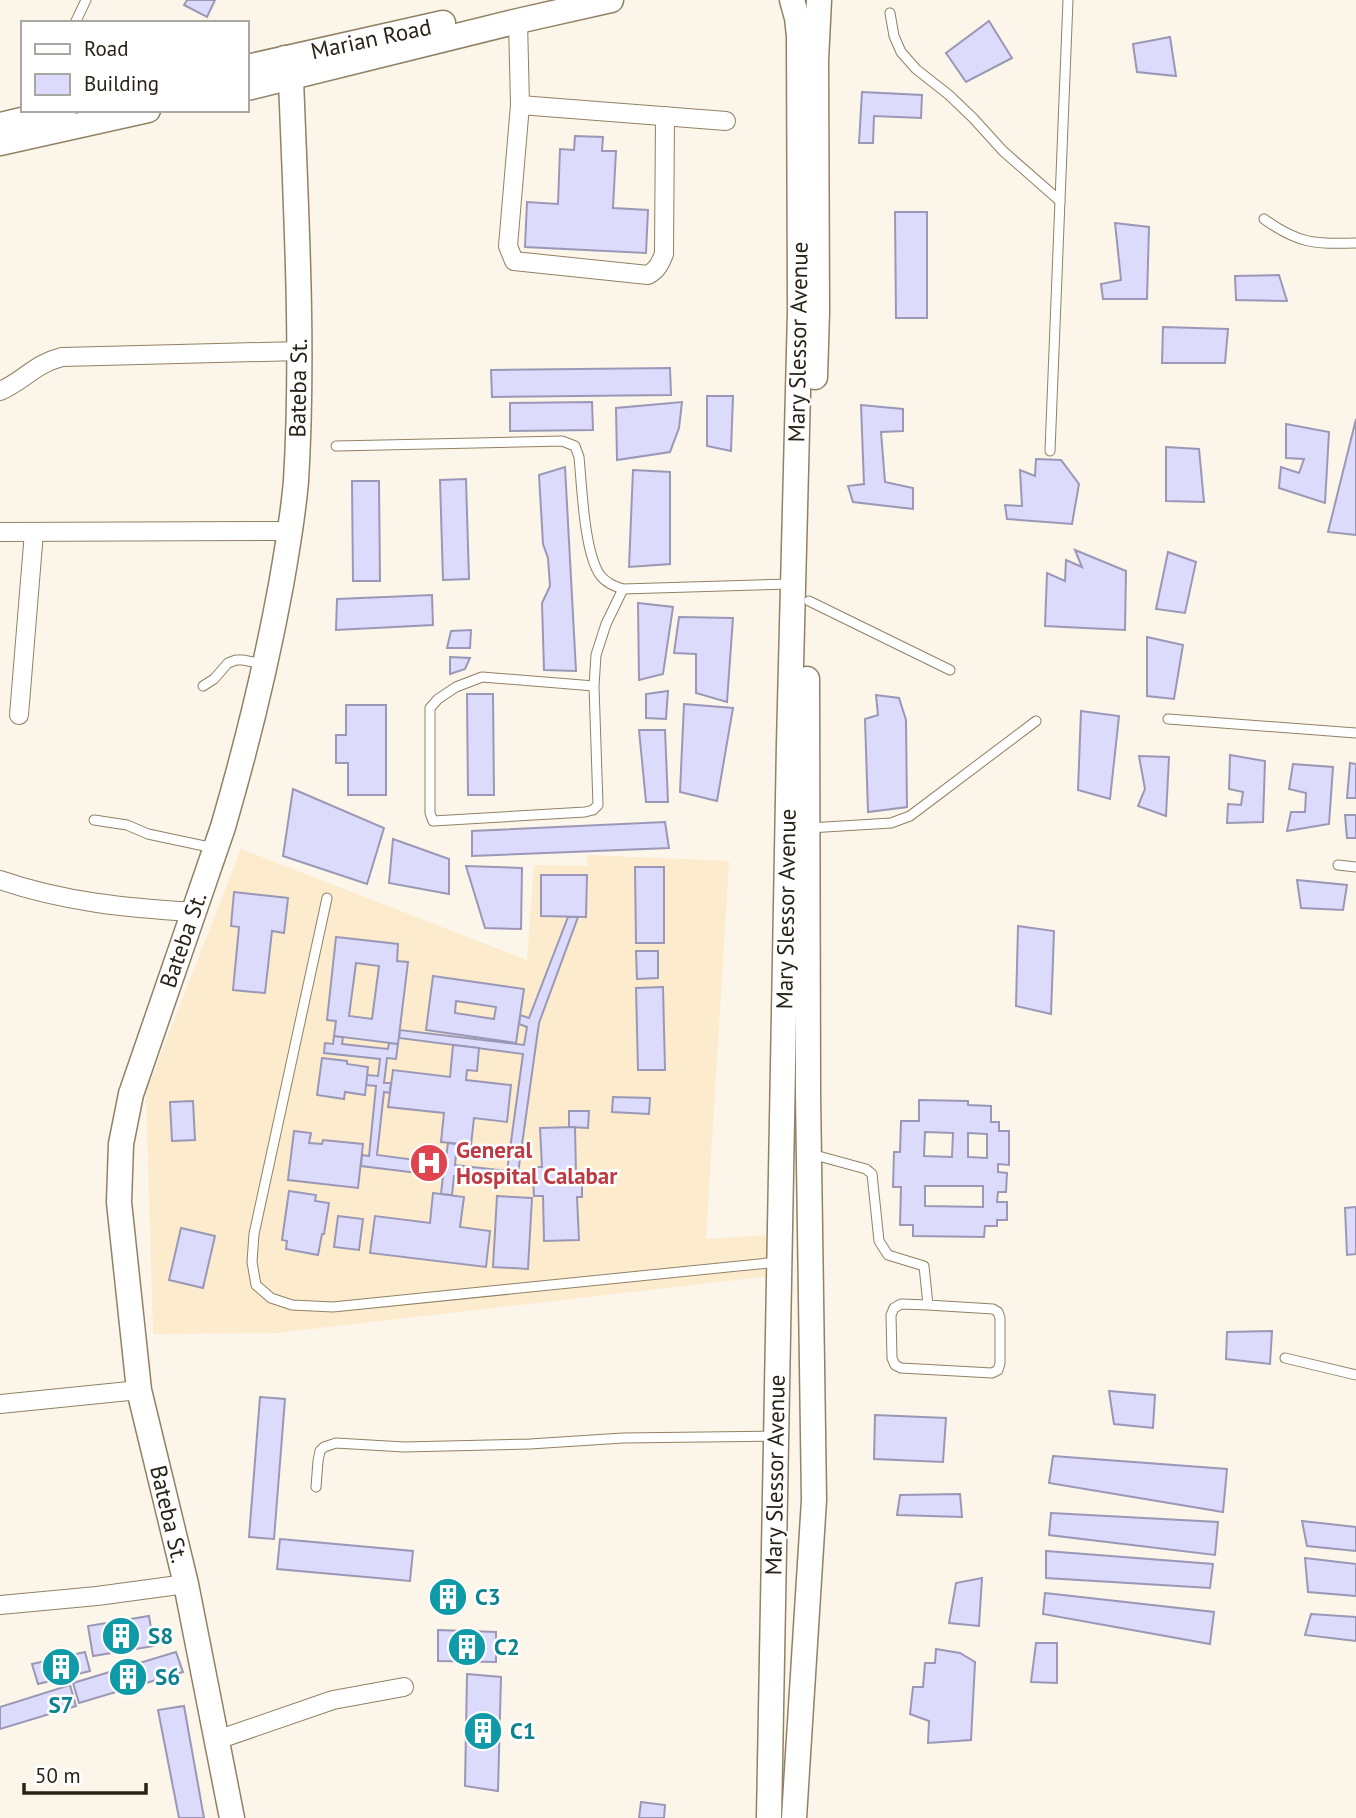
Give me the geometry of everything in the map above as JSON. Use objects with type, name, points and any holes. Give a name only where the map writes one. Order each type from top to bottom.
[{"type":"main road","name":"Marian Road","points":[[248,67],[288,68],[445,22],[535,0]]},
{"type":"main road","points":[[248,88],[288,68],[611,0]]},
{"type":"main road","name":"Mary Slessor Avenue","points":[[792,0],[799,36],[801,592],[807,654],[809,1153],[814,1500],[794,1818]]},
{"type":"main road","name":"Mary Slessor Avenue","points":[[769,1818],[779,1262],[801,592],[817,312],[816,60],[819,0]]},
{"type":"main road","name":"Bateba St.","points":[[232,1818],[186,1584],[139,1390],[119,1202],[121,1144],[131,1094],[235,786],[272,635],[290,531],[296,482],[300,351],[288,68]]},
{"type":"main road","points":[[0,125],[30,115],[50,112]]},
{"type":"main road","points":[[0,143],[139,112]]},
{"type":"street","points":[[518,21],[520,105],[508,246],[514,261],[648,275],[656,271],[663,254],[665,116]]},
{"type":"street","points":[[520,105],[726,121]]},
{"type":"street","points":[[0,391],[49,360],[62,357],[300,351]]},
{"type":"street","points":[[0,532],[290,531]]},
{"type":"street","points":[[19,715],[34,532]]},
{"type":"street","points":[[0,880],[53,896],[81,901],[194,912]]},
{"type":"street","points":[[0,1404],[139,1390]]},
{"type":"street","points":[[0,1605],[186,1584]]},
{"type":"street","points":[[217,1740],[333,1700],[404,1687]]},
{"type":"lane","points":[[76,21],[86,0]]},
{"type":"lane","points":[[1050,451],[1068,0]]},
{"type":"lane","points":[[890,13],[894,36],[901,51],[916,68],[949,95],[1003,151],[1060,201]]},
{"type":"lane","points":[[1264,219],[1279,230],[1317,244],[1356,243]]},
{"type":"lane","points":[[336,446],[562,441],[575,446],[579,457],[590,553],[601,577],[608,583],[623,589],[801,592],[950,670]]},
{"type":"lane","points":[[594,686],[482,677],[456,687],[438,699],[430,708],[430,813],[433,821],[593,810],[598,806],[594,686],[596,655],[606,624],[623,589]]},
{"type":"lane","points":[[202,686],[214,679],[228,663],[236,660],[264,664]]},
{"type":"lane","points":[[1168,719],[1356,733]]},
{"type":"lane","points":[[807,828],[891,823],[910,816],[1036,721]]},
{"type":"lane","points":[[94,820],[127,825],[148,834],[215,849]]},
{"type":"lane","points":[[1338,865],[1356,867]]},
{"type":"lane","points":[[327,898],[254,1234],[252,1262],[256,1285],[271,1298],[292,1305],[333,1307],[779,1262]]},
{"type":"lane","points":[[809,1153],[866,1169],[872,1174],[879,1241],[888,1255],[924,1266],[928,1305]]},
{"type":"lane","points":[[901,1304],[928,1305],[993,1309],[998,1312],[998,1370],[992,1373],[901,1368],[895,1365],[892,1358],[891,1315],[894,1308],[901,1304]]},
{"type":"lane","points":[[1285,1358],[1356,1375]]},
{"type":"lane","points":[[317,1487],[320,1451],[336,1443],[416,1446],[530,1444],[624,1438],[776,1436]]},
{"type":"shaded area","name":"General Hospital Calabar","points":[[241,849],[527,960],[534,865],[588,866],[587,855],[729,861],[706,1239],[768,1235],[770,1276],[276,1333],[153,1334],[146,1092]]},
{"type":"building","points":[[187,0],[215,0],[207,17],[184,5]]},
{"type":"building","points":[[989,21],[1012,58],[966,82],[946,53]]},
{"type":"building","points":[[1170,37],[1176,76],[1137,72],[1133,44]]},
{"type":"building","points":[[862,92],[922,95],[921,118],[874,116],[873,143],[859,143]]},
{"type":"building","points":[[575,136],[603,137],[602,151],[616,151],[613,208],[648,210],[646,253],[525,247],[527,202],[558,204],[560,149],[574,150]]},
{"type":"building","points":[[895,212],[927,212],[927,318],[896,318]]},
{"type":"building","points":[[1115,223],[1149,227],[1147,299],[1103,299],[1101,284],[1121,280]]},
{"type":"building","points":[[1279,275],[1287,301],[1236,300],[1235,276]]},
{"type":"building","points":[[1163,327],[1228,329],[1225,363],[1162,363]]},
{"type":"building","points":[[670,368],[671,395],[492,397],[491,370]]},
{"type":"building","points":[[707,396],[733,396],[731,451],[707,446]]},
{"type":"building","points":[[592,402],[593,430],[510,431],[510,403]]},
{"type":"building","points":[[682,402],[679,428],[670,452],[617,460],[616,408]]},
{"type":"building","points":[[861,405],[903,409],[903,431],[881,432],[885,482],[913,488],[913,509],[853,502],[848,486],[864,484]]},
{"type":"building","points":[[1356,419],[1356,535],[1328,532]]},
{"type":"building","points":[[1286,424],[1329,432],[1325,503],[1279,488],[1281,467],[1299,473],[1304,459],[1286,458]]},
{"type":"building","points":[[1166,447],[1199,449],[1204,502],[1166,501]]},
{"type":"building","points":[[1036,459],[1061,460],[1079,484],[1072,524],[1007,519],[1005,505],[1022,506],[1020,470],[1035,476]]},
{"type":"building","points":[[565,467],[576,671],[544,670],[542,603],[550,586],[548,558],[543,544],[539,475]]},
{"type":"building","points":[[633,470],[670,472],[670,564],[629,567]]},
{"type":"building","points":[[466,479],[469,579],[443,580],[440,480]]},
{"type":"building","points":[[352,481],[379,481],[380,581],[353,581]]},
{"type":"building","points":[[1075,550],[1126,571],[1125,630],[1045,626],[1047,573],[1065,581],[1066,560],[1082,567]]},
{"type":"building","points":[[1168,552],[1196,562],[1185,613],[1156,609]]},
{"type":"building","points":[[432,595],[433,625],[336,630],[337,599]]},
{"type":"building","points":[[638,603],[673,607],[663,674],[639,680]]},
{"type":"building","points":[[679,617],[733,618],[727,702],[696,693],[696,654],[674,653]]},
{"type":"building","points":[[471,630],[470,648],[447,648],[451,631]]},
{"type":"building","points":[[1147,637],[1183,645],[1174,699],[1147,696]]},
{"type":"building","points":[[450,657],[470,658],[465,669],[450,674]]},
{"type":"building","points":[[668,691],[666,719],[646,718],[646,694]]},
{"type":"building","points":[[467,694],[493,694],[494,795],[468,795]]},
{"type":"building","points":[[876,695],[899,698],[906,720],[907,807],[868,812],[865,719],[878,715]]},
{"type":"building","points":[[684,704],[733,708],[717,801],[680,792]]},
{"type":"building","points":[[346,705],[386,705],[386,795],[348,795],[348,763],[336,763],[336,735],[346,735]]},
{"type":"building","points":[[1081,711],[1119,716],[1110,799],[1078,790]]},
{"type":"building","points":[[639,730],[665,730],[668,802],[646,802]]},
{"type":"building","points":[[1230,755],[1265,761],[1263,822],[1227,823],[1228,804],[1241,805],[1243,792],[1229,789]]},
{"type":"building","points":[[1139,756],[1169,757],[1166,816],[1138,806],[1145,789]]},
{"type":"building","points":[[1350,763],[1356,764],[1356,798],[1347,798]]},
{"type":"building","points":[[1293,764],[1333,767],[1329,824],[1287,831],[1291,812],[1305,812],[1306,793],[1289,789]]},
{"type":"building","points":[[293,789],[384,828],[367,884],[283,856]]},
{"type":"building","points":[[1345,815],[1356,815],[1356,838],[1347,838]]},
{"type":"building","points":[[665,822],[669,848],[472,856],[472,831]]},
{"type":"building","points":[[393,839],[449,859],[449,894],[389,883]]},
{"type":"building","points":[[466,866],[522,868],[521,929],[485,928]]},
{"type":"building","points":[[635,867],[664,867],[664,943],[636,943]]},
{"type":"building","points":[[541,875],[587,875],[586,917],[541,916]]},
{"type":"building","points":[[1297,880],[1347,885],[1343,910],[1301,908]]},
{"type":"building","points":[[234,892],[288,898],[284,933],[272,931],[265,993],[233,990],[239,927],[231,926]]},
{"type":"building","points":[[568,917],[578,917],[539,1023],[518,1173],[533,1175],[534,1185],[454,1176],[452,1195],[441,1194],[443,1176],[361,1166],[362,1155],[369,1156],[376,1086],[366,1085],[367,1075],[378,1076],[380,1059],[324,1053],[325,1043],[333,1044],[334,1036],[343,1037],[342,1044],[388,1049],[389,1043],[398,1044],[396,1059],[387,1058],[384,1083],[391,1083],[390,1093],[384,1092],[377,1155],[445,1164],[448,1143],[457,1144],[455,1165],[507,1171],[523,1054],[399,1038],[400,1030],[524,1045],[527,1027],[519,1024],[520,1015],[529,1018]]},
{"type":"building","points":[[1018,926],[1054,931],[1051,1014],[1016,1006]]},
{"type":"building","points":[[336,937],[398,944],[397,961],[408,962],[398,1044],[334,1036],[336,1021],[327,1020]],"holes":[[[356,963],[379,966],[372,1019],[349,1016]]]},
{"type":"building","points":[[636,951],[658,951],[658,978],[637,979]]},
{"type":"building","points":[[433,976],[524,989],[516,1043],[426,1030]],"holes":[[[456,1001],[496,1007],[494,1019],[455,1013]]]},
{"type":"building","points":[[663,987],[665,1070],[638,1070],[636,988]]},
{"type":"building","points":[[453,1045],[479,1048],[477,1071],[467,1070],[466,1080],[511,1085],[507,1122],[474,1118],[471,1145],[441,1142],[444,1113],[388,1107],[393,1070],[450,1077]]},
{"type":"building","points":[[322,1058],[368,1067],[365,1095],[345,1092],[344,1099],[317,1095]]},
{"type":"building","points":[[613,1097],[650,1098],[649,1114],[612,1112]]},
{"type":"building","points":[[919,1100],[968,1101],[968,1105],[991,1106],[991,1122],[999,1122],[999,1131],[1009,1131],[1009,1165],[998,1164],[998,1172],[1007,1173],[1006,1192],[998,1192],[997,1202],[1007,1202],[1007,1220],[997,1220],[997,1226],[985,1226],[984,1237],[913,1236],[913,1225],[900,1225],[901,1187],[893,1187],[894,1152],[900,1152],[901,1121],[919,1121]],"holes":[[[925,1132],[953,1133],[952,1157],[924,1156]],[[968,1133],[987,1134],[987,1158],[968,1157]],[[925,1186],[983,1186],[983,1207],[925,1206]]]},
{"type":"building","points":[[193,1101],[195,1140],[172,1141],[170,1102]]},
{"type":"building","points":[[569,1111],[589,1111],[588,1128],[569,1127]]},
{"type":"building","points":[[575,1127],[576,1174],[582,1174],[582,1197],[577,1197],[579,1240],[544,1241],[543,1196],[534,1196],[533,1175],[533,1167],[542,1167],[540,1128]]},
{"type":"building","points":[[294,1131],[311,1133],[309,1143],[322,1144],[323,1140],[363,1144],[358,1188],[288,1180]]},
{"type":"building","points":[[289,1191],[316,1195],[315,1201],[329,1203],[318,1255],[286,1249],[287,1241],[282,1240]]},
{"type":"building","points":[[433,1193],[464,1197],[460,1227],[490,1231],[486,1267],[370,1253],[375,1216],[430,1223]]},
{"type":"building","points":[[497,1196],[532,1198],[528,1269],[493,1267]]},
{"type":"building","points":[[1356,1207],[1356,1254],[1347,1255],[1345,1208]]},
{"type":"building","points":[[338,1216],[363,1219],[359,1250],[334,1247]]},
{"type":"building","points":[[181,1228],[215,1236],[203,1288],[169,1280]]},
{"type":"building","points":[[1272,1331],[1270,1364],[1226,1359],[1227,1332]]},
{"type":"building","points":[[1109,1391],[1155,1395],[1153,1428],[1114,1424]]},
{"type":"building","points":[[260,1397],[285,1399],[274,1539],[249,1537]]},
{"type":"building","points":[[875,1415],[946,1418],[943,1462],[874,1459]]},
{"type":"building","points":[[1053,1456],[1227,1469],[1223,1512],[1049,1483]]},
{"type":"building","points":[[960,1494],[962,1517],[897,1515],[900,1495]]},
{"type":"building","points":[[1051,1513],[1218,1522],[1215,1555],[1049,1535]]},
{"type":"building","points":[[1302,1521],[1356,1527],[1356,1551],[1307,1546]]},
{"type":"building","points":[[280,1539],[413,1551],[410,1581],[277,1569]]},
{"type":"building","points":[[1046,1551],[1213,1564],[1210,1588],[1046,1578]]},
{"type":"building","points":[[1305,1558],[1356,1564],[1356,1596],[1308,1592]]},
{"type":"building","points":[[982,1578],[979,1626],[949,1623],[956,1583]]},
{"type":"building","name":"C3","points":[[437,1586],[461,1589],[462,1606],[434,1607]]},
{"type":"building","points":[[1045,1593],[1214,1612],[1210,1644],[1043,1614]]},
{"type":"building","points":[[1311,1614],[1356,1617],[1356,1641],[1305,1635]]},
{"type":"building","name":"S8","points":[[149,1616],[154,1646],[93,1656],[88,1626]]},
{"type":"building","name":"C2","points":[[438,1630],[496,1632],[496,1662],[438,1661]]},
{"type":"building","points":[[1036,1643],[1057,1643],[1057,1683],[1031,1682]]},
{"type":"building","points":[[936,1649],[960,1653],[975,1662],[971,1740],[928,1743],[929,1721],[910,1714],[913,1687],[923,1687],[925,1663],[935,1663]]},
{"type":"building","name":"S7","points":[[85,1652],[90,1671],[38,1684],[32,1664]]},
{"type":"building","name":"S6","points":[[176,1652],[183,1672],[79,1703],[73,1683]]},
{"type":"building","name":"C1","points":[[467,1674],[501,1677],[498,1791],[465,1786]]},
{"type":"building","points":[[70,1685],[76,1706],[0,1729],[0,1707]]},
{"type":"building","points":[[184,1706],[204,1818],[179,1818],[158,1710]]},
{"type":"building","points":[[641,1802],[665,1805],[664,1818],[639,1818]]},
{"type":"place","name":"General Hospital Calabar","points":[[429,1163]]},
{"type":"place","name":"C3","points":[[448,1597]]},
{"type":"place","name":"S8","points":[[121,1636]]},
{"type":"place","name":"C2","points":[[467,1647]]},
{"type":"place","name":"S7","points":[[61,1667]]},
{"type":"place","name":"S6","points":[[128,1677]]},
{"type":"place","name":"C1","points":[[483,1731]]}]
